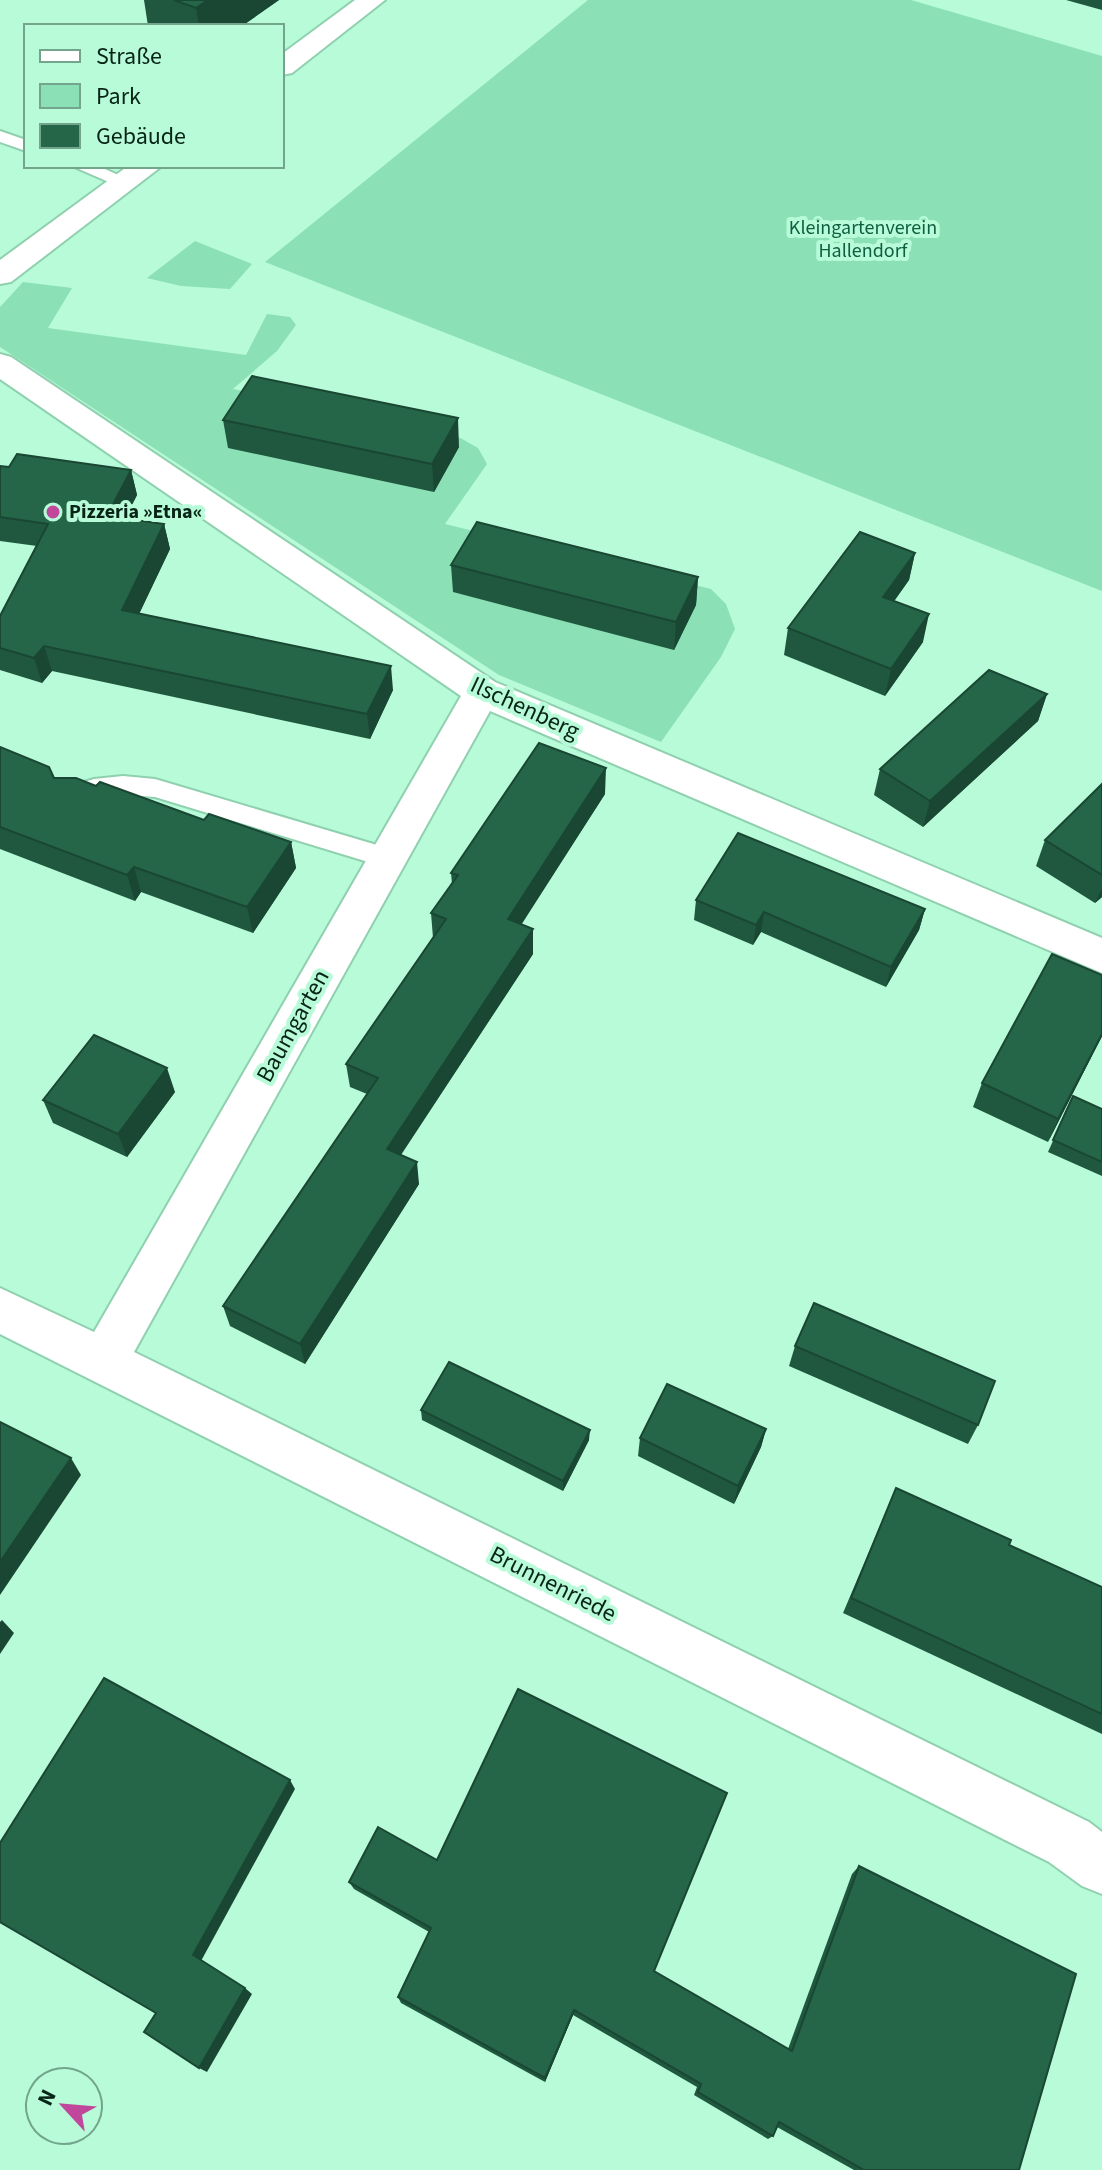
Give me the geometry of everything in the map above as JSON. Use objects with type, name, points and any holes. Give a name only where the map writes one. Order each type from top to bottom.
[{"type":"street","points":[[284,66],[372,0]]},
{"type":"street","points":[[0,275],[136,174]]},
{"type":"street","name":"Ilschenberg","points":[[0,364],[482,692],[1102,956]]},
{"type":"street","name":"Baumgarten","points":[[104,1360],[482,692]]},
{"type":"street","name":"Brunnenriede","points":[[0,1310],[1069,1842],[1102,1866]]},
{"type":"lane","points":[[0,136],[24,145]]},
{"type":"lane","points":[[95,168],[136,174]]},
{"type":"lane","points":[[73,795],[95,786],[121,783],[155,788],[388,858]]},
{"type":"green space","name":"Kleingartenverein Hallendorf","points":[[588,0],[911,0],[1102,56],[1102,591],[265,262]]},
{"type":"green space","points":[[195,241],[252,264],[230,289],[181,286],[147,278]]},
{"type":"green space","points":[[23,282],[72,288],[48,328],[246,355],[267,314],[290,317],[296,325],[277,351],[233,389],[455,435],[478,448],[487,464],[445,524],[711,589],[726,604],[735,629],[721,657],[661,742],[499,675],[0,347],[0,307]]},
{"type":"building","points":[[174,0],[208,0],[196,8]]},
{"type":"building","points":[[252,376],[458,418],[432,464],[223,420]]},
{"type":"building","points":[[17,454],[131,470],[107,516],[164,524],[122,610],[391,666],[367,714],[44,646],[34,658],[0,648],[0,616],[48,524],[0,517],[0,466],[9,467]]},
{"type":"building","points":[[477,522],[698,577],[676,622],[451,565]]},
{"type":"building","points":[[860,532],[915,553],[883,597],[929,614],[891,669],[788,628]]},
{"type":"building","points":[[989,670],[1047,694],[930,801],[880,769]]},
{"type":"building","points":[[539,743],[606,768],[508,919],[533,929],[387,1149],[417,1162],[300,1344],[223,1306],[378,1078],[346,1064],[446,919],[431,913],[458,875],[451,873]]},
{"type":"building","points":[[0,747],[49,767],[54,778],[76,778],[96,786],[100,782],[204,820],[209,814],[291,842],[247,907],[134,867],[127,875],[0,827]]},
{"type":"building","points":[[1102,784],[1102,875],[1045,840]]},
{"type":"building","points":[[738,833],[925,909],[891,967],[764,912],[756,925],[696,900]]},
{"type":"building","points":[[1052,954],[1102,975],[1102,1034],[1058,1119],[982,1083]]},
{"type":"building","points":[[94,1035],[167,1068],[118,1134],[43,1100]]},
{"type":"building","points":[[1073,1096],[1102,1109],[1102,1162],[1053,1140]]},
{"type":"building","points":[[814,1303],[995,1381],[978,1425],[795,1346]]},
{"type":"building","points":[[449,1362],[590,1430],[563,1481],[421,1410]]},
{"type":"building","points":[[667,1384],[766,1429],[738,1486],[640,1438]]},
{"type":"building","points":[[0,1422],[71,1458],[0,1562]]},
{"type":"building","points":[[896,1488],[1011,1540],[1009,1545],[1102,1587],[1102,1714],[851,1598]]},
{"type":"building","points":[[104,1678],[290,1780],[193,1955],[245,1988],[199,2068],[144,2032],[156,2013],[0,1922],[0,1843]]},
{"type":"building","points":[[518,1689],[727,1793],[654,1971],[792,2051],[859,1866],[1076,1974],[1019,2170],[864,2170],[779,2122],[773,2136],[698,2092],[701,2084],[574,2010],[545,2078],[398,1997],[431,1928],[349,1882],[378,1827],[437,1860]]},
{"type":"place","name":"Pizzeria »Etna«","points":[[53,512]]}]
